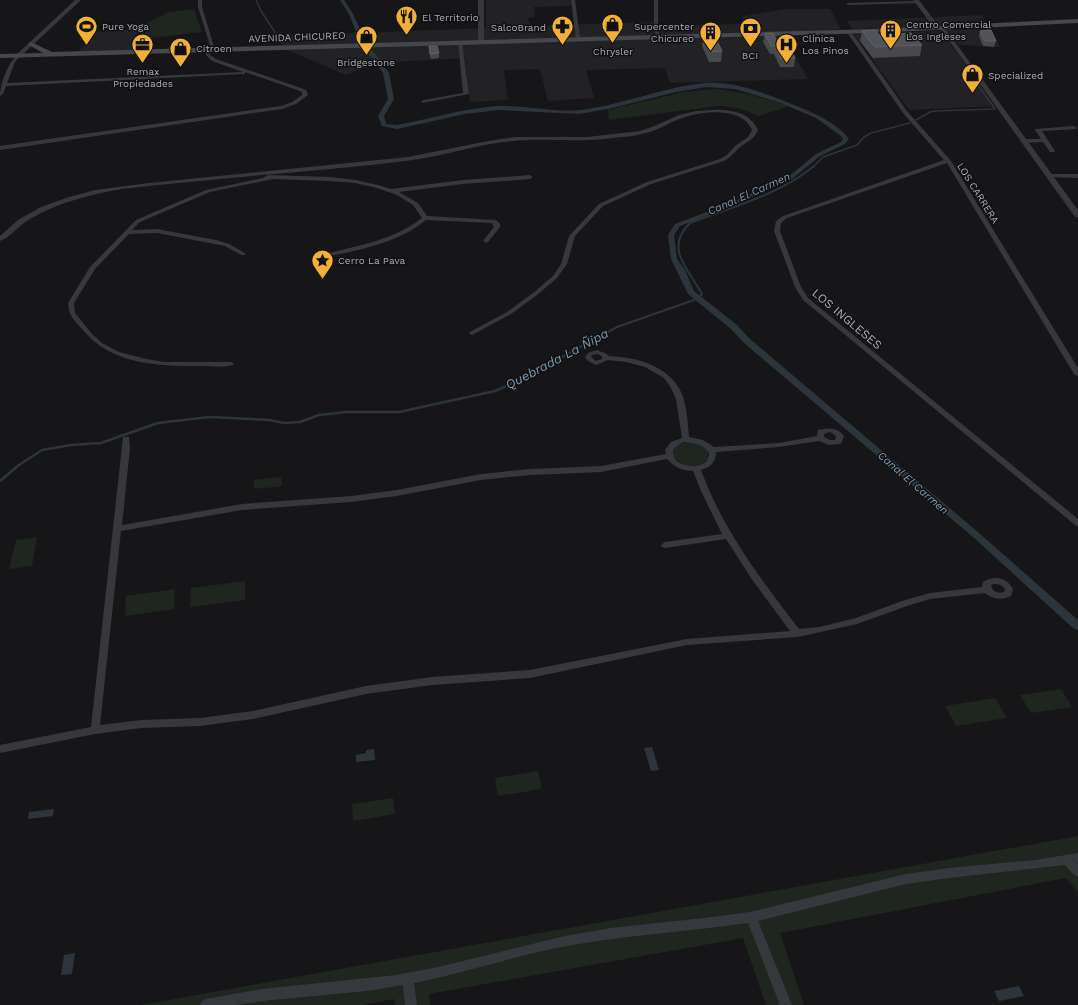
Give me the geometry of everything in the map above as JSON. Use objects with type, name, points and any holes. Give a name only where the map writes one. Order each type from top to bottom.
[{"type":"main road","name":"AVENIDA CHICUREO","points":[[0,56],[940,28],[1078,20]]},
{"type":"main road","name":"AVENIDA CHICUREO","points":[[595,38],[652,40],[721,35]]},
{"type":"main road","points":[[31,47],[54,54]]},
{"type":"street","points":[[78,0],[31,47],[18,56],[13,62],[1,90],[247,72]]},
{"type":"street","points":[[0,148],[282,107],[294,103],[305,95],[304,91],[214,60],[208,55],[210,49],[200,7],[200,0]]},
{"type":"street","points":[[481,0],[482,42]]},
{"type":"street","points":[[573,0],[578,39]]},
{"type":"street","points":[[656,0],[656,28],[658,36]]},
{"type":"street","points":[[848,4],[886,1],[917,1],[940,28],[1078,216]]},
{"type":"street","name":"LOS CARRERA","points":[[848,31],[904,112],[948,161],[1078,374]]},
{"type":"street","points":[[424,102],[466,94],[460,42]]},
{"type":"street","points":[[0,239],[24,220],[53,205],[86,194],[124,187],[432,156],[474,145],[515,139],[588,138],[623,135],[654,130],[680,116],[705,112],[724,111],[737,114],[748,120],[754,126],[755,132],[753,137],[736,148],[729,156],[722,160],[649,183],[601,205],[572,236],[564,264],[556,277],[514,310],[472,332]]},
{"type":"street","points":[[1052,150],[1038,130],[1074,128]]},
{"type":"street","points":[[1024,141],[1045,140]]},
{"type":"street","name":"LOS INGLESES","points":[[948,161],[785,217],[778,222],[776,229],[798,287],[805,299],[1078,523]]},
{"type":"street","points":[[230,176],[344,180],[368,184],[389,191],[411,202],[423,213],[425,218]]},
{"type":"street","points":[[1050,176],[1075,176],[1078,182]]},
{"type":"street","points":[[232,364],[175,365],[132,358],[117,353],[100,344],[78,321],[72,313],[71,303],[88,273],[138,222],[192,197],[223,187],[273,177]]},
{"type":"street","points":[[389,191],[463,182],[530,177]]},
{"type":"street","points":[[331,254],[371,245],[388,239],[419,224],[425,218],[494,221],[497,224],[497,227],[486,241]]},
{"type":"street","points":[[129,232],[156,231],[216,242],[227,245],[243,254]]},
{"type":"street","points":[[606,358],[623,359],[642,364],[657,371],[668,380],[678,394],[686,440]]},
{"type":"street","points":[[712,450],[713,457],[710,463],[696,468],[682,466],[674,462],[669,456],[669,450],[674,444],[686,440],[701,442],[712,450],[793,443],[820,438]]},
{"type":"street","points":[[95,730],[118,529],[126,439]]},
{"type":"street","points":[[118,529],[242,507],[351,499],[397,493],[481,477],[531,472],[601,469],[669,456]]},
{"type":"street","points":[[696,468],[709,500],[729,536],[756,579],[798,634]]},
{"type":"street","points":[[665,545],[729,536]]},
{"type":"street","points":[[0,749],[95,730],[142,724],[200,722],[234,718],[388,687],[432,681],[530,674],[688,642],[798,634],[846,624],[905,603],[930,596],[987,590]]},
{"type":"street","points":[[206,1005],[275,993],[351,987],[408,979],[567,941],[635,930],[751,917],[789,909],[904,879],[957,871],[1010,867],[1073,859],[1078,872]]},
{"type":"street","points":[[751,917],[786,1005]]},
{"type":"street","points":[[408,979],[411,1005]]},
{"type":"shaded area","points":[[486,0],[570,0],[571,6],[534,7],[535,17],[528,18],[530,26],[653,22],[653,26],[743,24],[743,16],[787,9],[830,9],[841,29],[782,32],[808,79],[670,83],[665,68],[586,70],[594,98],[548,101],[540,69],[504,70],[508,100],[470,102],[465,58],[375,63],[346,75],[285,49],[279,36],[486,28]]},
{"type":"shaded area","points":[[194,9],[202,32],[144,39],[148,22],[169,12]]},
{"type":"shaded area","points":[[981,15],[1001,47],[959,45],[944,26],[852,29],[847,21]]},
{"type":"shaded area","points":[[138,29],[131,50],[78,53],[93,32]]},
{"type":"shaded area","points":[[941,31],[995,106],[909,110],[854,34]]},
{"type":"shaded area","points":[[716,89],[744,93],[790,106],[759,116],[738,108],[719,106],[609,120],[608,110],[684,92]]},
{"type":"shaded area","points":[[687,442],[699,444],[708,450],[709,458],[705,462],[696,466],[686,465],[676,460],[673,456],[674,448]]},
{"type":"shaded area","points":[[281,477],[282,486],[254,489],[254,480]]},
{"type":"shaded area","points":[[37,537],[32,566],[9,569],[16,540]]},
{"type":"shaded area","points":[[245,581],[245,600],[190,607],[191,588]]},
{"type":"shaded area","points":[[175,589],[174,609],[125,616],[126,596]]},
{"type":"shaded area","points":[[1061,689],[1072,707],[1031,713],[1020,695]]},
{"type":"shaded area","points":[[995,698],[1007,718],[956,726],[945,706]]},
{"type":"shaded area","points":[[652,747],[659,770],[651,771],[644,748]]},
{"type":"shaded area","points":[[374,749],[375,760],[356,762],[356,755],[366,753],[366,750]]},
{"type":"shaded area","points":[[538,771],[542,789],[498,796],[495,778]]},
{"type":"shaded area","points":[[393,798],[395,814],[353,821],[352,804]]},
{"type":"shaded area","points":[[54,809],[53,816],[28,819],[29,812]]},
{"type":"shaded area","points":[[1078,836],[1078,893],[1066,878],[780,933],[804,1005],[766,1005],[743,938],[429,994],[430,1005],[395,1005],[394,999],[362,1005],[141,1005]]},
{"type":"shaded area","points":[[75,953],[72,974],[61,975],[64,955]]},
{"type":"shaded area","points":[[1019,986],[1024,996],[999,1001],[994,991]]},
{"type":"building","points":[[875,30],[879,35],[911,33],[922,45],[875,47],[862,31]]},
{"type":"building","points":[[991,30],[996,41],[985,41],[980,31]]},
{"type":"building","points":[[773,33],[777,41],[786,40],[795,58],[781,59],[775,46],[771,46],[765,34]]},
{"type":"building","points":[[714,35],[722,51],[710,52],[703,36]]},
{"type":"building","points":[[429,46],[437,46],[439,53],[430,54]]},
{"type":"waterway","points":[[256,0],[261,11],[282,43]]},
{"type":"waterway","name":"Canal El Carmen","points":[[342,0],[351,14],[363,42],[386,73],[391,99],[381,116],[384,125],[397,127],[465,112],[499,108],[579,112],[608,107],[676,90],[706,85],[736,87],[783,102],[818,117],[843,135],[846,139],[843,143],[818,155],[790,178],[730,205],[677,225],[671,235],[674,259],[691,292],[734,327],[747,341],[976,535],[1078,626]]},
{"type":"waterway","name":"Quebrada La Ñipa","points":[[916,120],[930,112],[935,111],[995,109],[976,82]]},
{"type":"waterway","name":"Quebrada La Ñipa","points":[[814,166],[823,157],[857,145],[864,137],[871,133],[910,123]]},
{"type":"waterway","name":"Quebrada La Ñipa","points":[[521,379],[617,327],[697,299],[702,294],[685,267],[679,250],[679,241],[682,232],[690,223],[770,193],[786,185],[814,166]]},
{"type":"waterway","name":"Quebrada La Ñipa","points":[[0,481],[19,465],[42,450],[71,445],[101,443],[158,423],[209,417],[269,420],[284,423],[300,422],[319,415],[347,412],[399,412],[495,391],[521,379]]},
{"type":"place","name":"El Territorio","points":[[406,36]]},
{"type":"place","name":"Chrysler","points":[[613,44]]},
{"type":"place","name":"Pure Yoga","points":[[87,46]]},
{"type":"place","name":"SalcoBrand","points":[[562,46]]},
{"type":"place","name":"BCI","points":[[750,48]]},
{"type":"place","name":"Centro Comercial Los Ingleses","points":[[891,50]]},
{"type":"place","name":"Supercenter Chicureo","points":[[710,52]]},
{"type":"place","name":"Bridgestone","points":[[366,56]]},
{"type":"place","name":"Remax Propiedades","points":[[143,64]]},
{"type":"place","name":"Clínica Los Pinos","points":[[786,64]]},
{"type":"place","name":"Citroen","points":[[181,68]]},
{"type":"place","name":"Specialized","points":[[973,94]]},
{"type":"place","name":"Cerro La Pava","points":[[322,280]]}]
